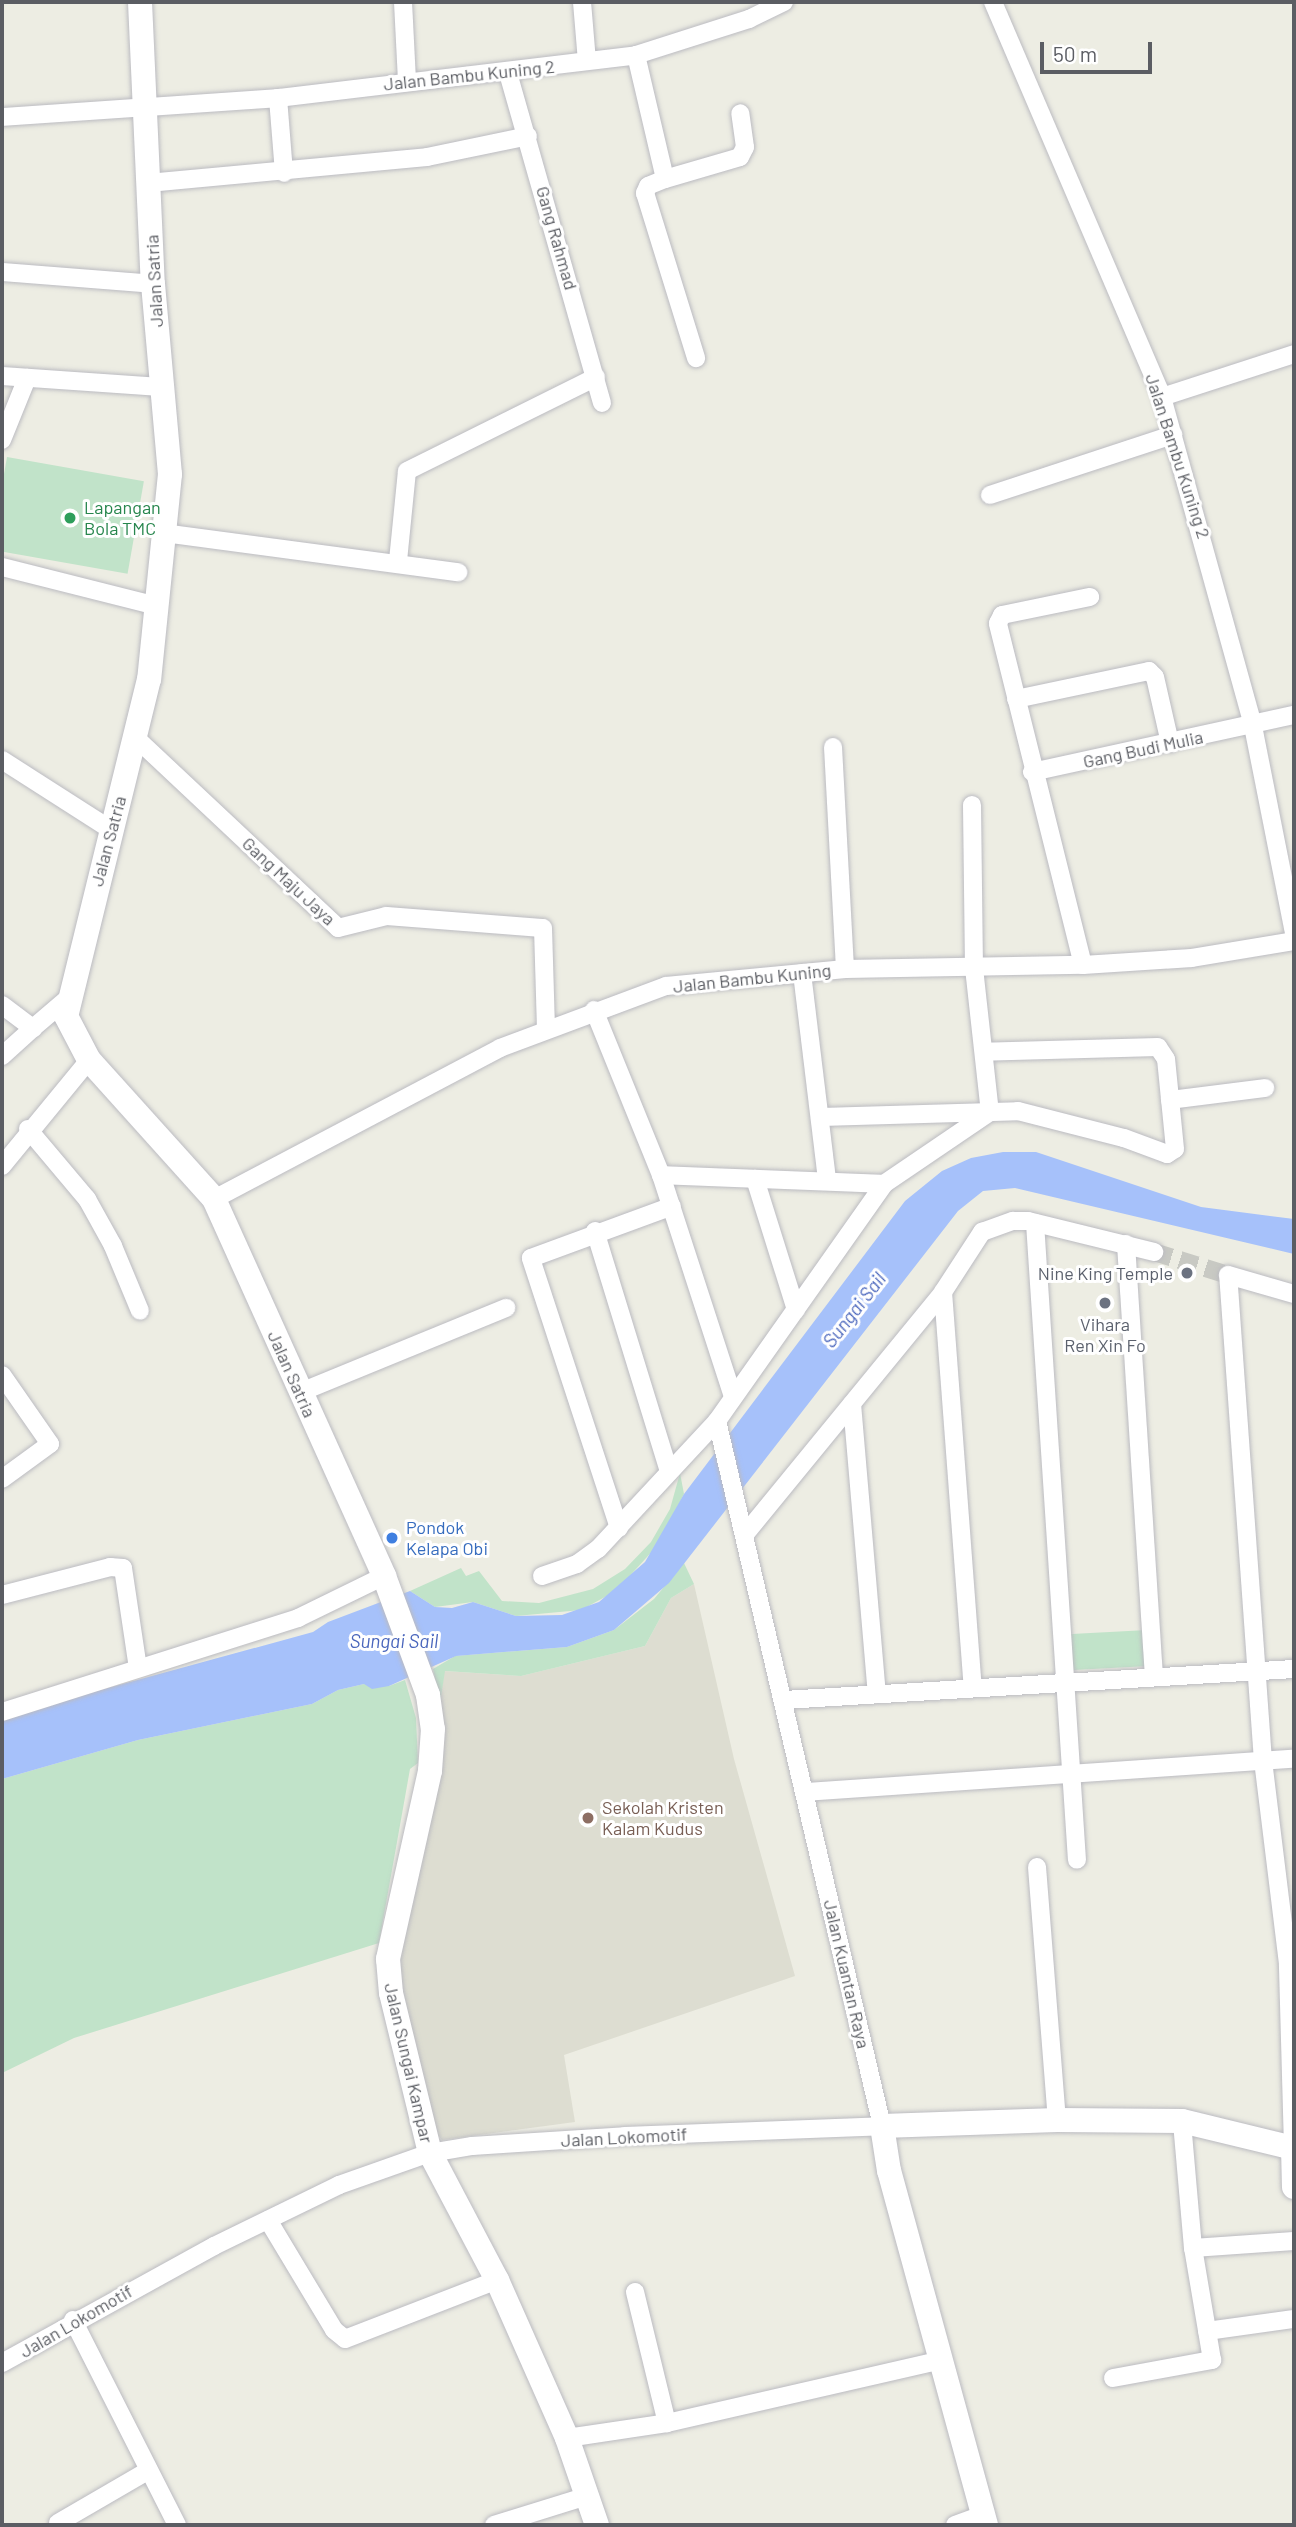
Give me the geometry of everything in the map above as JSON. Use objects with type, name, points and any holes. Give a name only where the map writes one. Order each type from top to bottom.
[{"type":"street","name":"Jalan Satria","points":[[139,2],[153,284],[170,474],[157,606],[137,739],[110,829],[66,999],[71,1031],[89,1060],[214,1199],[387,1583],[428,1695]]},
{"type":"street","points":[[402,2],[407,81]]},
{"type":"street","points":[[582,2],[587,61]]},
{"type":"street","name":"Jalan Bambu Kuning 2","points":[[2,117],[146,109],[278,97],[407,81],[508,73],[636,55],[747,10],[784,2]]},
{"type":"street","name":"Jalan Bambu Kuning 2","points":[[999,4],[1162,397],[1253,726],[1294,933]]},
{"type":"street","points":[[636,55],[665,178]]},
{"type":"street","name":"Gang Rahmad","points":[[508,73],[602,403]]},
{"type":"street","points":[[278,97],[284,173]]},
{"type":"street","points":[[696,358],[645,193],[648,186],[665,178],[740,157],[745,147],[740,113]]},
{"type":"street","points":[[148,183],[284,173],[427,157],[527,136]]},
{"type":"street","points":[[2,272],[153,284]]},
{"type":"street","points":[[1162,397],[1294,354]]},
{"type":"street","points":[[2,376],[161,387]]},
{"type":"street","points":[[398,561],[407,471],[596,377]]},
{"type":"street","points":[[2,440],[27,378]]},
{"type":"street","points":[[990,495],[1173,435]]},
{"type":"street","points":[[164,533],[398,561],[458,572]]},
{"type":"street","points":[[2,567],[157,606]]},
{"type":"street","points":[[1083,965],[1032,772],[998,623],[1002,615],[1090,597]]},
{"type":"street","points":[[1016,699],[1149,671],[1155,677],[1170,743]]},
{"type":"street","name":"Gang Budi Mulia","points":[[1032,772],[1294,715]]},
{"type":"street","name":"Gang Maju Jaya","points":[[137,739],[338,928],[386,916],[543,928],[547,1028]]},
{"type":"street","points":[[833,747],[845,969]]},
{"type":"street","points":[[2,760],[110,829]]},
{"type":"street","points":[[972,805],[974,968],[990,1112]]},
{"type":"street","name":"Jalan Bambu Kuning","points":[[214,1199],[547,1028],[666,986],[845,969],[1083,965],[1192,958],[1294,941]]},
{"type":"street","points":[[802,972],[827,1181]]},
{"type":"street","points":[[2,1056],[66,999]]},
{"type":"street","points":[[2,1005],[33,1028]]},
{"type":"street","points":[[594,1010],[661,1175],[733,1397]]},
{"type":"street","points":[[821,1117],[1018,1111],[1063,1121],[1167,1154],[1175,1149],[1165,1052],[1158,1047],[984,1052]]},
{"type":"street","points":[[2,1166],[28,1129],[89,1060]]},
{"type":"street","points":[[1170,1100],[1265,1088]]},
{"type":"street","points":[[542,1576],[577,1564],[619,1528],[669,1472],[718,1426],[733,1397],[884,1184],[990,1112]]},
{"type":"street","points":[[28,1129],[87,1199],[113,1247],[140,1311]]},
{"type":"street","points":[[661,1175],[884,1184]]},
{"type":"street","points":[[755,1179],[796,1310]]},
{"type":"street","points":[[619,1528],[531,1261],[534,1255],[595,1231],[672,1206]]},
{"type":"street","points":[[746,1533],[943,1292],[982,1232],[1013,1220],[1154,1252]]},
{"type":"street","points":[[1035,1223],[1077,1860]]},
{"type":"street","points":[[595,1231],[669,1472]]},
{"type":"street","points":[[1126,1244],[1154,1676]]},
{"type":"street","points":[[1294,1294],[1228,1275],[1263,1761],[1291,1964],[1294,2187]]},
{"type":"street","points":[[943,1292],[973,1687]]},
{"type":"street","points":[[301,1392],[506,1308]]},
{"type":"street","points":[[2,1375],[50,1444],[2,1479]]},
{"type":"street","points":[[852,1404],[877,1694]]},
{"type":"street","name":"Jalan Kuantan Raya","points":[[718,1426],[746,1533],[890,2171],[985,2520]]},
{"type":"street","points":[[2,1595],[110,1567],[123,1568],[138,1668]]},
{"type":"street","points":[[2,1707],[298,1618],[387,1583]]},
{"type":"street","points":[[784,1700],[1256,1669],[1294,1669]]},
{"type":"street","name":"Jalan Sungai Kampar","points":[[428,1695],[433,1729],[430,1771],[388,1976],[430,2153],[497,2280],[567,2438],[597,2525]]},
{"type":"street","points":[[805,1792],[1294,1759]]},
{"type":"street","points":[[1037,1867],[1057,2120]]},
{"type":"street","name":"Jalan Lokomotif","points":[[2,2363],[73,2320],[339,2185],[430,2153],[472,2146],[625,2136],[1057,2120],[1182,2121],[1294,2148]]},
{"type":"street","points":[[1113,2378],[1212,2360],[1193,2248],[1182,2121]]},
{"type":"street","points":[[268,2220],[334,2330],[345,2339],[497,2280]]},
{"type":"street","points":[[1193,2248],[1294,2241]]},
{"type":"street","points":[[635,2292],[667,2423]]},
{"type":"street","points":[[1207,2330],[1294,2319]]},
{"type":"street","points":[[73,2320],[177,2525]]},
{"type":"street","points":[[567,2438],[667,2423],[942,2360]]},
{"type":"street","points":[[58,2523],[149,2470]]},
{"type":"street","points":[[494,2525],[587,2496]]},
{"type":"street","points":[[955,2525],[985,2520]]},
{"type":"shaded area","name":"Sekolah Kristen Kalam Kudus","points":[[694,1584],[734,1759],[795,1976],[564,2055],[575,2122],[442,2140],[430,2126],[392,1961],[418,1878],[444,1671],[521,1676],[645,1646],[671,1598]]},
{"type":"green space","name":"Lapangan Bola TMC","points":[[7,457],[144,481],[128,574],[2,552],[2,485]]},
{"type":"green space","points":[[680,1473],[684,1494],[657,1546],[616,1591],[581,1610],[516,1616],[473,1602],[435,1607],[410,1591],[461,1568],[466,1576],[479,1571],[502,1601],[539,1603],[593,1589],[625,1569],[651,1542],[670,1509]]},
{"type":"green space","points":[[684,1563],[694,1584],[671,1598],[645,1646],[521,1676],[445,1671],[440,1703],[433,1669],[455,1656],[567,1647],[614,1630],[654,1599]]},
{"type":"green space","points":[[1147,1630],[1149,1666],[1069,1670],[1067,1634]]},
{"type":"green space","points":[[405,1680],[416,1718],[418,1763],[410,1769],[379,1943],[74,2038],[2,2073],[2,1779],[138,1740],[312,1704],[338,1690],[364,1684],[389,1686]]},
{"type":"water","name":"Sungai Sail","points":[[1003,1152],[1036,1152],[1201,1207],[1294,1219],[1294,1254],[1015,1188],[983,1191],[958,1211],[669,1583],[614,1630],[567,1647],[456,1656],[389,1686],[372,1689],[364,1684],[338,1690],[312,1704],[138,1740],[2,1779],[2,1717],[313,1632],[328,1622],[410,1591],[435,1607],[452,1608],[473,1602],[516,1616],[562,1615],[599,1602],[645,1562],[684,1494],[905,1201],[942,1171],[971,1158]]},
{"type":"tunnel","points":[[1154,1252],[1228,1275]]},
{"type":"place","name":"Lapangan Bola TMC","points":[[70,518]]},
{"type":"place","name":"Nine King Temple","points":[[1187,1273]]},
{"type":"place","name":"Vihara Ren Xin Fo","points":[[1105,1303]]},
{"type":"place","name":"Pondok Kelapa Obi","points":[[392,1538]]},
{"type":"place","name":"Sekolah Kristen Kalam Kudus","points":[[588,1818]]}]
